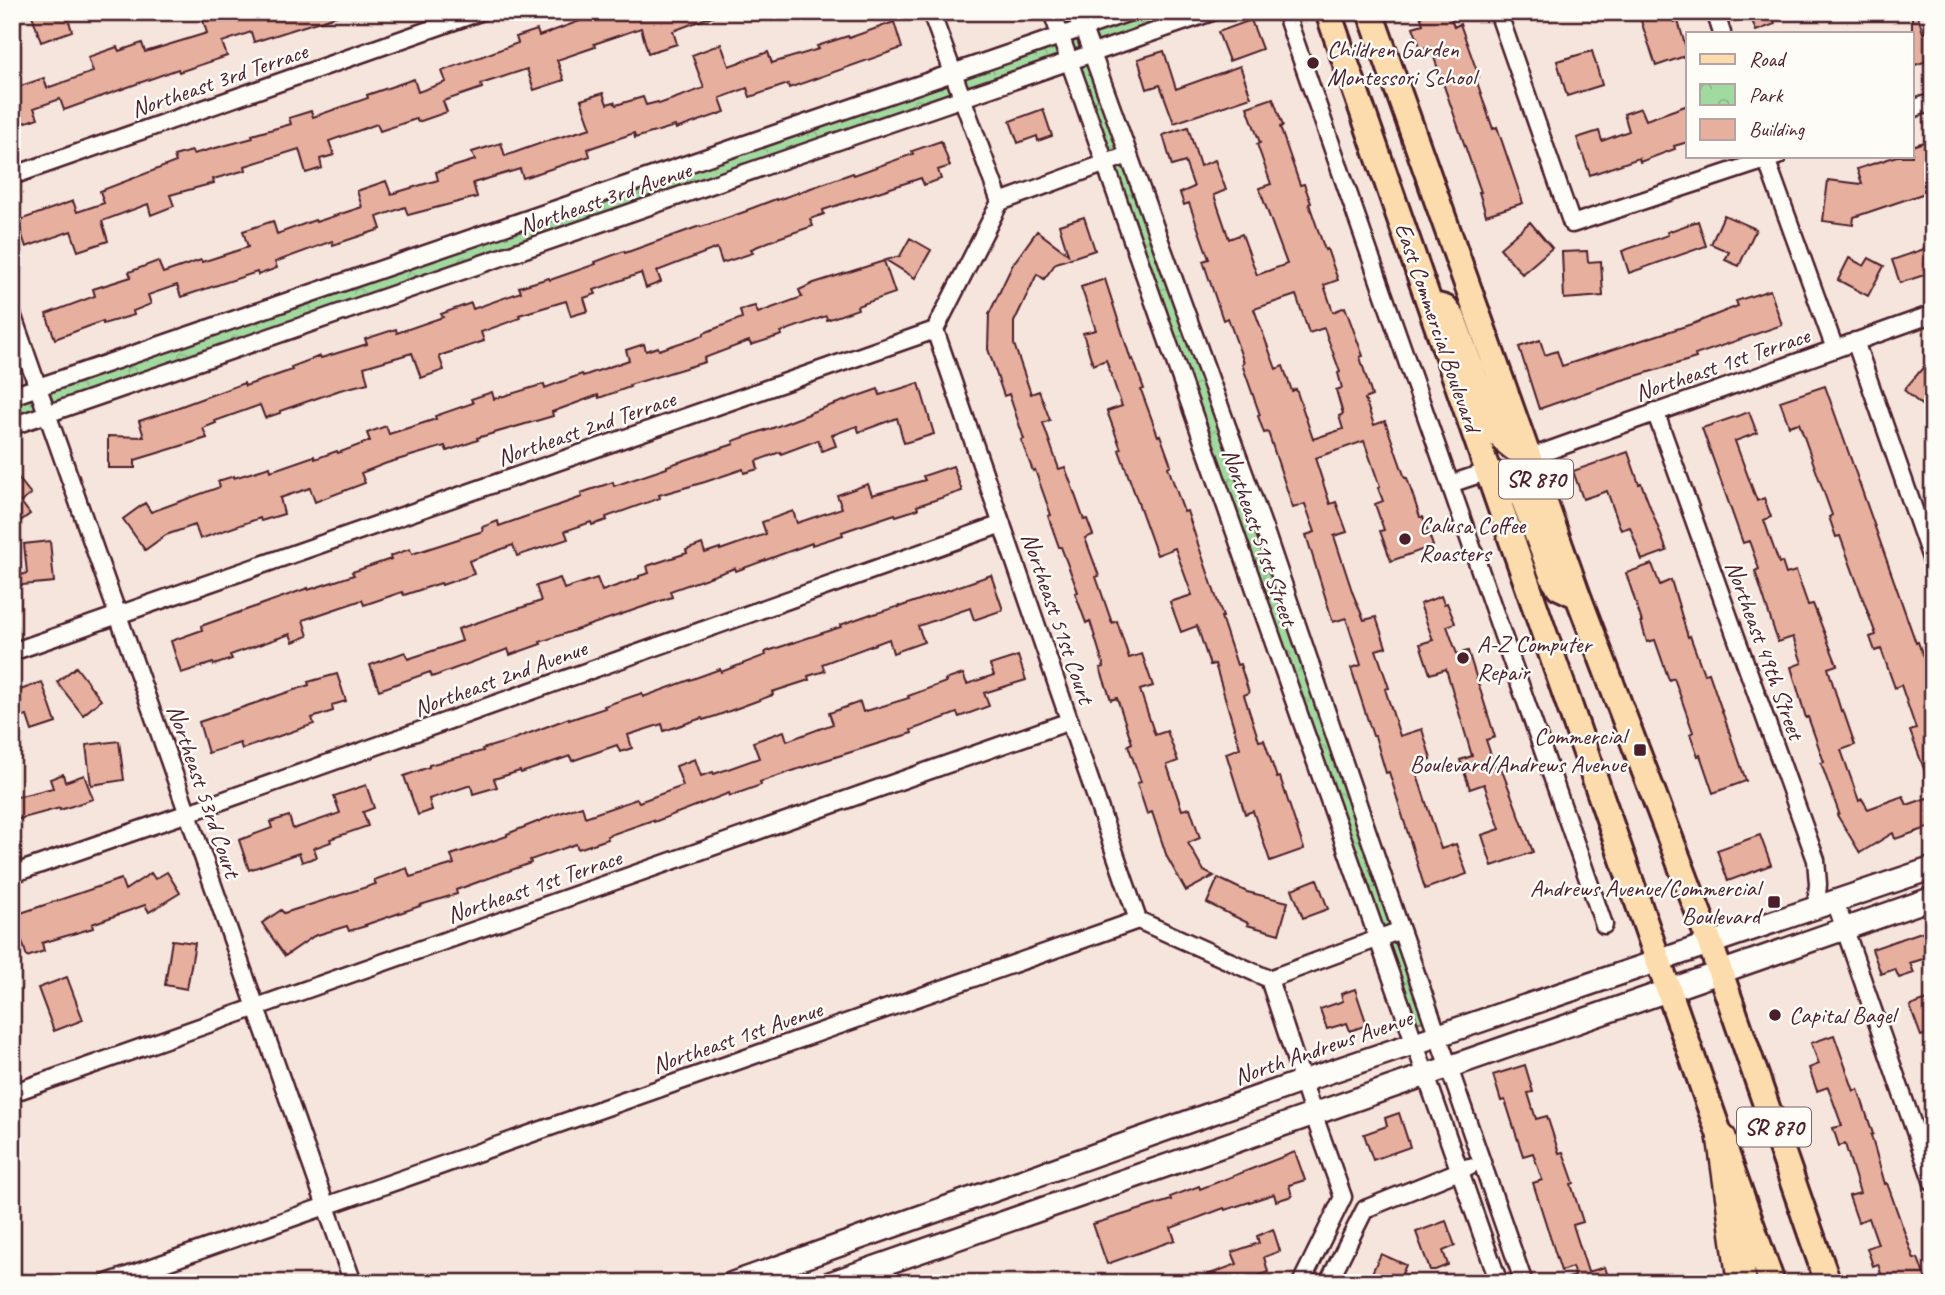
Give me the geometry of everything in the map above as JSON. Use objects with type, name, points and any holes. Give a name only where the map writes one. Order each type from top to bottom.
[{"type":"highway","points":[[1722,1139],[1742,1283]]},
{"type":"main road","name":"East Commercial Boulevard","points":[[1328,12],[1658,961]]},
{"type":"main road","points":[[1353,12],[1395,132],[1418,148]]},
{"type":"main road","name":"East Commercial Boulevard","points":[[1370,12],[1578,596],[1710,943]]},
{"type":"main road","points":[[1430,304],[1445,308],[1453,317],[1498,436],[1528,457]]},
{"type":"main road","points":[[1489,471],[1507,481],[1523,498],[1554,580],[1559,587],[1578,596]]},
{"type":"main road","name":"North Andrews Avenue","points":[[733,1283],[1303,1081],[1933,868]]},
{"type":"main road","points":[[830,1283],[1933,898]]},
{"type":"main road","name":"SR 870","points":[[1710,943],[1828,1283]]},
{"type":"main road","name":"SR 870","points":[[1658,961],[1772,1283]]},
{"type":"street","name":"Northeast 3rd Terrace","points":[[12,176],[480,12]]},
{"type":"street","points":[[931,12],[1000,202]]},
{"type":"street","name":"Northeast 51st Street","points":[[1052,12],[1499,1283]]},
{"type":"street","name":"Northeast 51st Street","points":[[1077,12],[1265,531],[1524,1283]]},
{"type":"street","name":"Northeast 3rd Avenue","points":[[12,396],[1130,12]]},
{"type":"street","name":"Northeast 3rd Avenue","points":[[12,426],[1212,12]]},
{"type":"street","points":[[1285,12],[1604,925]]},
{"type":"street","points":[[1499,12],[1572,224],[1767,158]]},
{"type":"street","points":[[1715,12],[1722,32]]},
{"type":"street","points":[[1913,109],[1933,102]]},
{"type":"street","points":[[935,330],[1000,202],[1128,155]]},
{"type":"street","points":[[1770,158],[1835,349]]},
{"type":"street","points":[[502,228],[511,254]]},
{"type":"street","name":"Northeast 53rd Court","points":[[12,314],[353,1283]]},
{"type":"street","name":"Northeast 1st Terrace","points":[[1528,457],[1933,314]]},
{"type":"street","name":"Northeast 51st Court","points":[[935,330],[1138,920]]},
{"type":"street","name":"Northeast 2nd Terrace","points":[[12,652],[935,330]]},
{"type":"street","points":[[174,341],[183,367]]},
{"type":"street","points":[[1855,341],[1933,564]]},
{"type":"street","name":"Northeast 49th Street","points":[[1655,411],[1816,860],[1818,884],[1825,904]]},
{"type":"street","points":[[1450,484],[1489,471]]},
{"type":"street","name":"Northeast 2nd Avenue","points":[[12,874],[1002,524]]},
{"type":"street","points":[[1237,541],[1265,531]]},
{"type":"street","name":"Northeast 1st Terrace","points":[[12,1093],[1070,721]]},
{"type":"street","points":[[1825,904],[1845,930],[1933,1184]]},
{"type":"street","points":[[1138,920],[1269,979],[1401,930]]},
{"type":"street","name":"Northeast 1st Avenue","points":[[107,1283],[1138,920]]},
{"type":"street","points":[[1269,979],[1343,1197],[1364,1209]]},
{"type":"street","points":[[1328,1283],[1364,1209],[1482,1163]]},
{"type":"street","points":[[1301,1283],[1343,1197]]},
{"type":"green space","points":[[1056,12],[1074,12],[1082,33],[1142,12],[1194,12],[1087,50],[1426,1020],[1414,1024],[1070,55],[12,419],[12,403],[1064,39]]},
{"type":"building","points":[[31,12],[66,12],[72,31],[41,42]]},
{"type":"building","points":[[216,12],[234,12],[235,16],[246,12],[339,12],[339,15],[254,42],[251,32],[222,42],[227,56],[179,72],[178,69],[64,110],[60,99],[34,108],[38,118],[12,127],[12,89],[44,78],[47,88],[93,72],[88,57],[117,47],[119,51],[142,43],[145,52],[207,33],[202,17]]},
{"type":"building","points":[[604,12],[718,14],[673,31],[677,44],[648,53],[641,28],[557,60],[564,80],[534,90],[527,69],[481,84],[482,88],[443,101],[447,112],[380,131],[377,124],[329,141],[334,155],[320,159],[322,168],[306,173],[299,149],[245,166],[246,170],[213,179],[214,183],[170,195],[174,206],[151,215],[148,204],[102,221],[108,241],[78,251],[71,231],[26,247],[17,221],[73,201],[77,212],[104,203],[100,191],[176,162],[174,156],[192,151],[193,154],[253,138],[252,135],[291,124],[289,118],[311,111],[313,117],[414,79],[418,92],[446,82],[442,71],[518,43],[516,37],[537,30],[539,36]]},
{"type":"building","points":[[1419,12],[1449,12],[1454,27],[1460,24],[1479,77],[1476,79],[1493,129],[1497,127],[1523,203],[1486,215],[1481,192],[1430,46],[1421,49],[1413,27],[1423,24]]},
{"type":"building","points":[[1638,12],[1670,12],[1674,22],[1678,21],[1686,56],[1656,66]]},
{"type":"building","points":[[1749,12],[1771,12],[1775,24],[1756,31]]},
{"type":"building","points":[[1912,12],[1917,12],[1923,33],[1933,30],[1933,59],[1913,66]]},
{"type":"building","points":[[1251,20],[1262,49],[1229,61],[1218,32]]},
{"type":"building","points":[[894,22],[902,48],[789,88],[788,84],[750,97],[747,88],[720,98],[725,112],[676,129],[675,126],[635,138],[634,133],[588,149],[590,156],[523,178],[520,169],[473,183],[477,197],[408,215],[405,207],[377,217],[381,229],[333,245],[332,241],[275,262],[277,268],[181,297],[177,285],[148,295],[151,304],[133,311],[134,315],[103,324],[103,321],[55,339],[46,314],[95,296],[93,289],[131,277],[129,272],[158,261],[163,273],[248,247],[243,231],[273,221],[277,234],[362,207],[357,191],[386,181],[391,194],[438,180],[436,172],[475,160],[472,152],[501,143],[505,156],[591,128],[581,100],[603,93],[607,104],[614,102],[616,105],[643,97],[646,105],[659,104],[704,88],[692,55],[721,44],[729,66],[768,52],[772,63]]},
{"type":"building","points":[[1164,51],[1176,89],[1240,66],[1251,97],[1174,123],[1160,85],[1147,89],[1138,59]]},
{"type":"building","points":[[1592,51],[1602,85],[1567,96],[1557,61]]},
{"type":"building","points":[[1273,98],[1300,185],[1304,184],[1325,250],[1327,249],[1338,280],[1324,285],[1333,312],[1345,307],[1363,356],[1360,357],[1372,396],[1365,399],[1374,425],[1385,421],[1433,546],[1391,561],[1380,531],[1384,530],[1375,504],[1383,501],[1378,488],[1380,487],[1364,441],[1315,458],[1330,504],[1336,502],[1347,532],[1334,536],[1353,594],[1364,620],[1376,617],[1386,647],[1376,650],[1389,688],[1385,689],[1400,736],[1422,729],[1431,759],[1414,765],[1441,849],[1456,844],[1467,874],[1425,889],[1389,772],[1386,773],[1351,668],[1361,665],[1346,618],[1333,622],[1306,535],[1315,532],[1305,504],[1293,508],[1268,432],[1264,433],[1242,364],[1244,363],[1228,318],[1223,320],[1203,261],[1209,259],[1189,203],[1184,205],[1180,193],[1194,187],[1185,162],[1172,166],[1163,135],[1188,127],[1200,166],[1215,160],[1226,190],[1214,195],[1229,239],[1242,234],[1257,275],[1287,264],[1259,188],[1271,184],[1247,107]],"holes":[[[1296,295],[1309,333],[1324,328],[1340,372],[1338,373],[1342,388],[1336,390],[1343,414],[1339,416],[1343,429],[1313,439],[1296,389],[1292,391],[1283,366],[1276,369],[1254,309]]]},
{"type":"building","points":[[1686,106],[1686,143],[1640,162],[1639,158],[1590,175],[1577,138],[1599,131],[1602,141],[1629,131],[1624,114],[1641,108],[1646,120]]},
{"type":"building","points":[[1043,109],[1052,136],[1038,141],[1037,136],[1018,143],[1010,121]]},
{"type":"building","points":[[1930,140],[1933,149],[1933,180],[1925,182],[1928,192],[1854,217],[1853,225],[1823,221],[1828,180],[1862,184],[1857,169],[1891,158],[1913,158],[1913,146]]},
{"type":"building","points":[[941,141],[950,166],[938,170],[941,179],[924,185],[921,178],[823,210],[824,214],[810,219],[813,226],[751,249],[753,253],[722,263],[717,248],[657,271],[661,282],[646,288],[641,273],[594,290],[596,294],[584,298],[588,311],[571,316],[566,301],[519,315],[520,318],[481,332],[484,341],[439,356],[444,370],[421,378],[412,353],[364,367],[368,383],[340,390],[265,418],[260,405],[203,428],[207,438],[135,460],[135,468],[108,468],[108,436],[144,437],[139,421],[244,383],[245,386],[292,370],[291,367],[320,356],[321,358],[367,344],[365,339],[396,329],[397,333],[443,317],[441,314],[471,303],[473,309],[521,292],[519,287],[549,278],[550,280],[624,251],[625,253],[853,173],[854,175]]},
{"type":"building","points":[[1724,215],[1756,229],[1739,266],[1725,260],[1729,252],[1711,244]]},
{"type":"building","points":[[1084,217],[1095,250],[1056,263],[1044,279],[1037,274],[1014,322],[1014,344],[1031,394],[1039,391],[1050,420],[1043,423],[1059,469],[1065,467],[1084,520],[1087,519],[1093,535],[1085,538],[1112,623],[1117,621],[1129,658],[1142,654],[1153,686],[1140,690],[1155,735],[1167,731],[1178,761],[1167,765],[1182,810],[1190,808],[1200,838],[1188,843],[1204,871],[1214,876],[1186,891],[1167,857],[1152,812],[1147,814],[1137,783],[1141,782],[1128,745],[1132,743],[1117,698],[1111,700],[1100,668],[1104,667],[1090,621],[1086,623],[1075,593],[1078,592],[1048,516],[1051,515],[1021,440],[1024,439],[1009,394],[1004,396],[988,349],[989,314],[1013,264],[1037,231],[1068,254],[1059,225]]},
{"type":"building","points":[[1698,221],[1706,246],[1629,273],[1622,251]]},
{"type":"building","points":[[1530,222],[1552,248],[1522,274],[1500,248]]},
{"type":"building","points":[[910,238],[931,250],[915,278],[886,260],[900,256]]},
{"type":"building","points":[[1933,246],[1933,272],[1900,283],[1892,260]]},
{"type":"building","points":[[1587,251],[1588,262],[1601,261],[1603,296],[1564,299],[1562,252]]},
{"type":"building","points":[[1849,258],[1864,266],[1869,258],[1884,266],[1868,296],[1838,280]]},
{"type":"building","points":[[884,261],[895,293],[857,306],[858,309],[827,320],[826,316],[751,345],[749,341],[704,358],[705,362],[629,385],[630,387],[599,398],[598,395],[552,412],[553,416],[477,438],[478,440],[447,451],[445,446],[387,463],[361,473],[365,483],[315,502],[310,488],[280,498],[284,514],[261,521],[260,518],[200,539],[195,525],[166,535],[145,550],[123,519],[145,503],[151,512],[220,487],[218,481],[270,467],[271,471],[314,456],[315,459],[337,451],[338,453],[370,441],[367,433],[386,426],[389,434],[436,419],[435,416],[473,403],[471,399],[492,392],[494,399],[544,384],[545,388],[629,360],[626,350],[644,344],[646,351],[658,347],[659,350],[704,335],[742,318],[740,310],[755,306],[758,313],[802,297],[799,290],[814,283]]},
{"type":"building","points":[[1105,279],[1131,360],[1133,359],[1144,389],[1141,390],[1171,465],[1168,467],[1184,512],[1187,511],[1237,665],[1240,664],[1249,693],[1244,695],[1259,741],[1264,740],[1277,778],[1280,777],[1304,849],[1270,861],[1253,811],[1245,814],[1226,753],[1240,748],[1215,664],[1210,665],[1197,626],[1181,632],[1170,602],[1192,595],[1175,548],[1157,555],[1107,411],[1122,406],[1106,360],[1093,365],[1083,333],[1096,330],[1081,287]]},
{"type":"building","points":[[1770,290],[1782,325],[1695,355],[1696,358],[1539,409],[1519,347],[1540,340],[1545,355],[1557,351],[1562,366],[1695,323],[1738,306],[1736,301]]},
{"type":"building","points":[[1933,356],[1933,415],[1904,390]]},
{"type":"building","points":[[919,383],[934,434],[904,443],[897,418],[859,432],[857,426],[832,435],[836,446],[822,451],[818,440],[781,454],[780,452],[756,461],[758,469],[744,473],[743,469],[659,495],[660,498],[606,517],[607,520],[592,525],[591,522],[565,531],[568,539],[517,556],[513,545],[469,561],[474,574],[404,595],[402,592],[364,605],[362,600],[303,620],[308,636],[293,642],[290,634],[230,655],[232,659],[181,673],[171,641],[202,630],[201,626],[308,588],[354,575],[352,572],[391,559],[390,556],[410,549],[412,554],[483,531],[482,527],[498,521],[499,526],[582,497],[581,493],[613,482],[614,486],[667,468],[734,444],[733,441],[878,389],[880,395]]},
{"type":"building","points":[[1825,386],[1933,685],[1933,788],[1910,731],[1916,729],[1901,685],[1895,688],[1881,649],[1875,651],[1870,637],[1876,635],[1840,536],[1836,537],[1829,517],[1832,515],[1799,423],[1789,426],[1780,401]]},
{"type":"building","points":[[1749,412],[1757,433],[1735,441],[1757,501],[1764,498],[1771,517],[1764,520],[1779,563],[1782,562],[1786,574],[1796,571],[1808,605],[1813,604],[1837,665],[1828,668],[1855,745],[1841,750],[1859,801],[1862,799],[1868,809],[1903,796],[1907,805],[1933,796],[1933,826],[1895,839],[1893,833],[1860,853],[1837,815],[1839,813],[1821,763],[1824,762],[1808,717],[1806,718],[1791,667],[1802,663],[1793,637],[1778,642],[1755,571],[1759,569],[1749,541],[1743,543],[1702,428]]},
{"type":"building","points":[[1628,452],[1667,551],[1642,560],[1630,527],[1621,530],[1607,491],[1583,499],[1573,471]]},
{"type":"building","points":[[953,466],[962,491],[917,506],[918,509],[896,516],[895,514],[842,532],[843,535],[670,591],[672,597],[540,642],[541,644],[510,655],[508,649],[432,677],[430,672],[379,690],[370,665],[405,652],[408,659],[462,641],[458,629],[541,601],[536,586],[560,578],[564,589],[597,578],[602,591],[639,578],[649,573],[647,566],[687,553],[686,550],[702,544],[705,553],[766,534],[762,522],[793,511],[797,523],[842,508],[837,495],[868,484],[872,495],[925,480],[923,476]]},
{"type":"building","points":[[12,470],[31,494],[21,502],[30,514],[19,522],[12,512]]},
{"type":"building","points":[[50,541],[54,582],[12,586],[12,578],[27,573],[24,544]]},
{"type":"building","points":[[1652,564],[1660,585],[1671,580],[1688,637],[1690,636],[1704,674],[1709,673],[1746,781],[1713,793],[1690,734],[1693,732],[1674,678],[1669,680],[1655,640],[1647,642],[1626,573]]},
{"type":"building","points":[[991,575],[1003,610],[974,620],[970,608],[918,626],[924,642],[893,653],[889,639],[822,664],[825,671],[808,676],[809,680],[772,692],[773,695],[716,716],[664,731],[662,724],[628,735],[632,748],[620,752],[617,745],[572,761],[570,756],[494,779],[497,787],[473,794],[471,785],[429,799],[432,810],[418,815],[404,776],[429,765],[483,751],[482,749],[642,693],[643,697],[720,669],[721,672],[766,655],[765,652],[841,627],[840,625]]},
{"type":"building","points":[[1441,596],[1444,604],[1447,603],[1455,623],[1447,626],[1457,654],[1468,651],[1495,737],[1486,740],[1496,770],[1501,768],[1533,852],[1492,866],[1482,835],[1500,829],[1484,784],[1470,789],[1460,760],[1472,756],[1446,669],[1430,674],[1420,644],[1433,640],[1420,604]]},
{"type":"building","points":[[1018,656],[1026,680],[984,693],[989,706],[959,717],[957,713],[911,730],[912,733],[760,782],[761,785],[730,796],[729,793],[654,822],[653,820],[607,836],[608,839],[578,849],[576,844],[530,860],[531,863],[456,890],[457,894],[366,926],[349,931],[347,926],[314,936],[285,956],[262,923],[281,910],[284,913],[376,884],[374,880],[407,868],[410,877],[454,864],[451,855],[507,836],[557,814],[582,806],[585,817],[637,799],[639,802],[683,786],[676,766],[695,759],[701,776],[713,772],[714,774],[759,758],[753,742],[784,731],[787,741],[833,724],[829,713],[860,702],[863,712],[909,698],[908,696],[963,674],[967,684],[994,675],[990,665]]},
{"type":"building","points":[[76,667],[101,700],[83,715],[57,682]]},
{"type":"building","points":[[337,674],[346,701],[332,705],[333,711],[312,718],[314,724],[242,749],[240,743],[208,753],[199,722]]},
{"type":"building","points":[[42,682],[56,723],[32,731],[27,716],[12,720],[12,693]]},
{"type":"building","points":[[119,741],[124,780],[91,785],[86,745]]},
{"type":"building","points":[[63,774],[65,782],[84,775],[93,799],[12,821],[12,798],[53,788],[50,779]]},
{"type":"building","points":[[366,785],[374,808],[363,812],[368,826],[330,839],[331,842],[314,848],[317,857],[302,862],[299,853],[249,870],[239,840],[272,828],[270,822],[289,816],[293,829],[340,813],[334,796]]},
{"type":"building","points":[[1760,835],[1771,865],[1728,881],[1717,850]]},
{"type":"building","points":[[167,872],[180,893],[149,912],[145,905],[92,924],[93,928],[42,943],[44,951],[27,957],[22,941],[12,944],[12,916],[121,879],[125,890],[151,873],[155,879]]},
{"type":"building","points":[[1218,878],[1247,892],[1288,902],[1279,934],[1247,925],[1248,923],[1207,903]]},
{"type":"building","points":[[1317,879],[1328,909],[1303,918],[1292,889]]},
{"type":"building","points":[[1933,928],[1933,956],[1910,963],[1914,973],[1899,978],[1895,969],[1881,974],[1872,949]]},
{"type":"building","points":[[172,940],[195,943],[187,989],[165,985]]},
{"type":"building","points":[[67,977],[83,1020],[54,1031],[38,988]]},
{"type":"building","points":[[1355,989],[1367,1025],[1350,1031],[1347,1023],[1327,1029],[1320,1009],[1343,1001],[1341,994]]},
{"type":"building","points":[[1933,998],[1933,1032],[1921,1036],[1910,1006]]},
{"type":"building","points":[[1834,1035],[1854,1091],[1858,1089],[1873,1134],[1871,1135],[1885,1184],[1887,1183],[1914,1259],[1918,1258],[1927,1283],[1884,1283],[1878,1264],[1873,1266],[1867,1248],[1878,1244],[1869,1218],[1858,1222],[1849,1196],[1860,1193],[1845,1144],[1839,1146],[1833,1128],[1842,1126],[1828,1087],[1817,1091],[1809,1068],[1819,1064],[1811,1043]]},
{"type":"building","points":[[1525,1065],[1533,1092],[1528,1093],[1536,1119],[1547,1116],[1559,1153],[1563,1152],[1574,1183],[1571,1184],[1583,1222],[1573,1225],[1588,1272],[1605,1267],[1610,1283],[1565,1283],[1565,1279],[1575,1276],[1572,1267],[1561,1271],[1533,1183],[1542,1180],[1533,1153],[1523,1156],[1505,1100],[1501,1101],[1493,1075]]},
{"type":"building","points":[[1399,1113],[1410,1147],[1373,1160],[1364,1134],[1387,1126],[1385,1118]]},
{"type":"building","points":[[1295,1152],[1305,1180],[1289,1185],[1292,1196],[1276,1201],[1274,1194],[1225,1210],[1224,1208],[1171,1228],[1175,1240],[1107,1264],[1093,1224],[1171,1200],[1170,1197],[1199,1186],[1200,1189]]},
{"type":"building","points":[[1446,1221],[1455,1246],[1443,1251],[1448,1265],[1430,1270],[1416,1232]]},
{"type":"building","points":[[1273,1229],[1280,1251],[1264,1257],[1268,1272],[1241,1283],[1191,1283],[1237,1264],[1232,1252],[1259,1243],[1257,1236]]},
{"type":"building","points":[[1381,1254],[1406,1265],[1398,1283],[1367,1283]]},
{"type":"place","name":"Children Garden Montessori School","points":[[1313,63]]},
{"type":"place","name":"Calusa Coffee Roasters","points":[[1405,539]]},
{"type":"place","name":"A-Z Computer Repair","points":[[1463,658]]},
{"type":"place","name":"Commercial Boulevard/Andrews Avenue","points":[[1640,750]]},
{"type":"place","name":"Andrews Avenue/Commercial Boulevard","points":[[1774,902]]},
{"type":"place","name":"Capital Bagel","points":[[1775,1015]]}]
